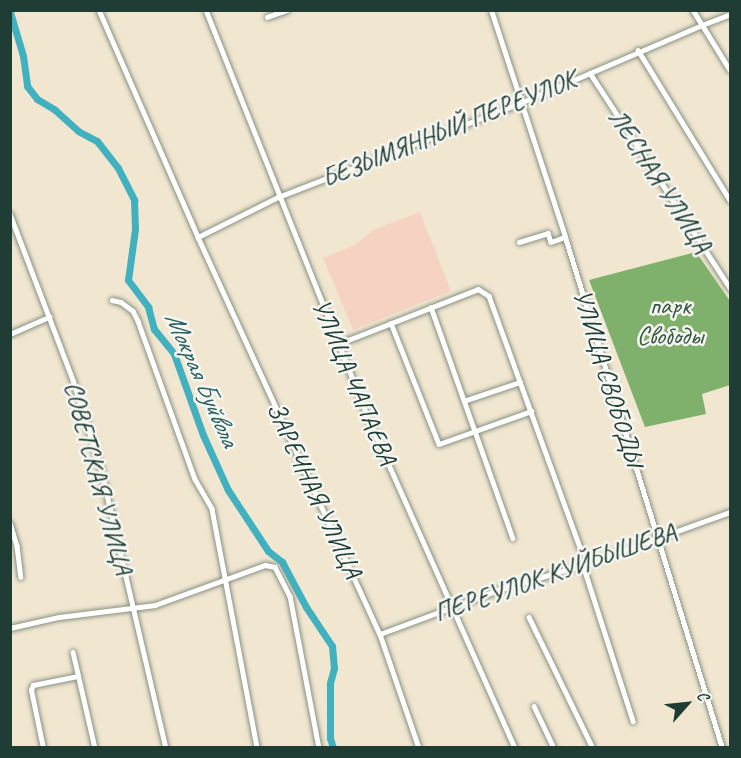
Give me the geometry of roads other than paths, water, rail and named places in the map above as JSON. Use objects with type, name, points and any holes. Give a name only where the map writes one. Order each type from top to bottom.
[{"type":"main road","name":"УЛИЦА СВОБОДЫ","points":[[491,10],[565,237],[722,747]]},
{"type":"main road","name":"БЕЗЫМЯННЫЙ ПЕРЕУЛОК","points":[[520,103],[638,50],[702,25]]},
{"type":"street","name":"ЗАРЕЧНАЯ УЛИЦА","points":[[99,10],[198,237],[380,634],[419,747]]},
{"type":"street","name":"УЛИЦА ЧАПАЕВА","points":[[206,10],[338,344],[515,747]]},
{"type":"street","points":[[267,17],[287,10]]},
{"type":"street","points":[[693,10],[730,70]]},
{"type":"street","points":[[702,25],[730,14]]},
{"type":"street","points":[[638,50],[730,200]]},
{"type":"street","name":"ЛЕСНАЯ УЛИЦА","points":[[590,73],[730,288]]},
{"type":"street","name":"БЕЗЫМЯННЫЙ ПЕРЕУЛОК","points":[[198,237],[278,197],[520,103]]},
{"type":"street","name":"СОВЕТСКАЯ УЛИЦА","points":[[10,214],[49,317],[101,469],[166,747]]},
{"type":"street","points":[[519,242],[548,233],[551,242],[565,237]]},
{"type":"street","points":[[338,344],[478,289],[489,296],[580,547],[590,562]]},
{"type":"street","points":[[112,300],[121,302],[133,311],[195,479],[212,510],[257,747]]},
{"type":"street","points":[[431,307],[513,538]]},
{"type":"street","points":[[10,334],[49,317]]},
{"type":"street","points":[[391,323],[439,444],[531,411]]},
{"type":"street","points":[[464,401],[520,382]]},
{"type":"street","name":"ПЕРЕУЛОК КУЙБЫШЕВА","points":[[380,634],[498,590],[590,562],[730,512]]},
{"type":"street","points":[[10,523],[17,546],[21,577]]},
{"type":"street","points":[[583,564],[633,721]]},
{"type":"street","points":[[10,628],[58,616],[155,605],[265,565],[275,567],[290,596],[319,747]]},
{"type":"street","points":[[529,617],[593,747]]},
{"type":"street","points":[[73,652],[94,747]]},
{"type":"street","points":[[43,747],[31,690],[33,685],[78,676]]},
{"type":"street","points":[[534,706],[554,747]]},
{"type":"waterway","name":"Мокрая Буйвола","points":[[10,12],[23,56],[27,86],[37,99],[55,110],[78,131],[97,141],[118,168],[134,200],[135,229],[128,280],[148,307],[154,329],[174,354],[203,435],[228,490],[268,551],[282,562],[306,607],[332,646],[334,668],[330,683],[330,738],[333,748]]},
{"type":"park label","name":"парк Свободы","points":[[670,321]]}]
